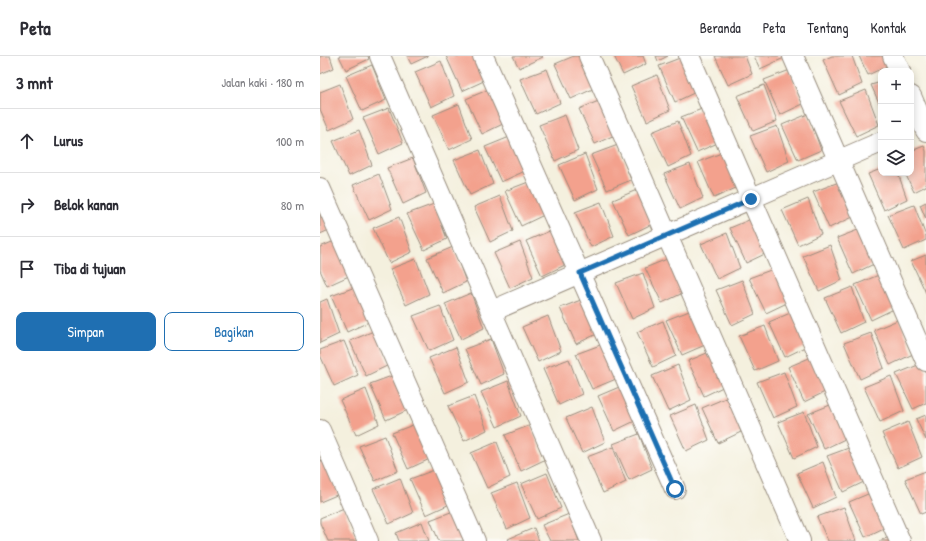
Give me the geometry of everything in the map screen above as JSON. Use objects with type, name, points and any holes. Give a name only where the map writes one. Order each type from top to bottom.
[{"type":"street","points":[[380,56],[591,541]]},
{"type":"street","points":[[483,56],[675,489]]},
{"type":"street","points":[[589,56],[800,541]]},
{"type":"street","points":[[689,56],[900,541]]},
{"type":"street","points":[[793,56],[926,361]]},
{"type":"street","points":[[893,56],[899,68]]},
{"type":"street","points":[[914,104],[921,126]]},
{"type":"street","points":[[492,311],[878,143]]},
{"type":"street","points":[[320,188],[475,541]]},
{"type":"street","points":[[320,430],[368,541]]},
{"type":"building","points":[[320,56],[330,56],[334,68],[320,74]]},
{"type":"building","points":[[339,56],[368,56],[369,59],[346,70]]},
{"type":"building","points":[[407,56],[428,56],[411,64]]},
{"type":"building","points":[[446,56],[476,56],[486,80],[462,91]]},
{"type":"building","points":[[513,56],[542,56],[543,57],[519,68]]},
{"type":"building","points":[[574,56],[583,56],[595,88],[571,99],[555,64]]},
{"type":"building","points":[[614,56],[643,56],[646,64],[623,75]]},
{"type":"building","points":[[656,56],[668,56],[658,61]]},
{"type":"building","points":[[685,56],[698,91],[675,102],[659,66]]},
{"type":"building","points":[[715,56],[745,56],[752,74],[728,85]]},
{"type":"building","points":[[754,56],[783,56],[784,58],[760,69]]},
{"type":"building","points":[[832,56],[852,56],[862,84],[839,95],[823,60]]},
{"type":"building","points":[[859,56],[888,56],[891,64],[883,68],[878,68],[878,70],[868,75]]},
{"type":"building","points":[[441,61],[454,96],[431,107],[415,72]]},
{"type":"building","points":[[372,65],[386,100],[362,111],[346,76]]},
{"type":"building","points":[[547,69],[560,103],[536,114],[520,79]]},
{"type":"building","points":[[790,70],[803,104],[780,115],[764,80]]},
{"type":"building","points":[[657,75],[670,110],[647,121],[631,86]]},
{"type":"building","points":[[878,83],[878,100],[871,85]]},
{"type":"building","points":[[340,84],[353,119],[329,130],[320,109],[320,92]]},
{"type":"building","points":[[764,85],[777,121],[753,131],[737,96]]},
{"type":"building","points":[[492,88],[505,123],[482,134],[466,99]]},
{"type":"building","points":[[866,90],[878,125],[856,136],[839,101]]},
{"type":"building","points":[[606,98],[619,133],[595,144],[579,109]]},
{"type":"building","points":[[459,104],[472,139],[449,150],[433,115]]},
{"type":"building","points":[[707,107],[720,142],[697,152],[681,117]]},
{"type":"building","points":[[389,108],[403,143],[379,154],[363,118]]},
{"type":"building","points":[[808,114],[821,150],[798,160],[782,125]]},
{"type":"building","points":[[565,115],[578,150],[555,161],[539,125]]},
{"type":"building","points":[[678,121],[691,156],[668,167],[652,132]]},
{"type":"building","points":[[777,126],[789,161],[766,172],[750,136]]},
{"type":"building","points":[[359,130],[372,165],[349,176],[333,141]]},
{"type":"building","points":[[512,136],[525,171],[501,182],[485,147]]},
{"type":"building","points":[[618,145],[631,180],[607,190],[591,155]]},
{"type":"building","points":[[924,146],[926,151],[926,186],[914,192],[906,176],[914,176],[914,150]]},
{"type":"building","points":[[480,150],[493,184],[470,195],[454,160]]},
{"type":"building","points":[[724,152],[738,187],[714,198],[698,162]]},
{"type":"building","points":[[585,154],[598,189],[575,200],[559,165]]},
{"type":"building","points":[[413,158],[426,193],[403,204],[387,168]]},
{"type":"building","points":[[690,164],[703,198],[680,209],[664,174]]},
{"type":"building","points":[[878,170],[878,176],[899,176],[907,199],[884,210],[868,174]]},
{"type":"building","points":[[379,174],[392,209],[369,220],[353,185]]},
{"type":"building","points":[[531,181],[544,215],[521,226],[505,191]]},
{"type":"building","points":[[839,182],[853,217],[829,228],[813,192]]},
{"type":"building","points":[[639,189],[652,224],[629,235],[613,200]]},
{"type":"building","points":[[500,196],[513,231],[490,242],[474,207]]},
{"type":"building","points":[[808,199],[821,234],[798,245],[782,210]]},
{"type":"building","points":[[601,202],[614,236],[591,247],[575,212]]},
{"type":"building","points":[[926,202],[926,219],[920,205]]},
{"type":"building","points":[[434,204],[447,239],[424,250],[407,214]]},
{"type":"building","points":[[914,205],[926,236],[926,240],[904,250],[888,215]]},
{"type":"building","points":[[320,207],[329,230],[320,234]]},
{"type":"building","points":[[399,217],[412,252],[389,263],[373,228]]},
{"type":"building","points":[[756,217],[769,252],[746,263],[730,228]]},
{"type":"building","points":[[863,228],[876,263],[853,274],[837,238]]},
{"type":"building","points":[[552,230],[565,265],[542,276],[526,241]]},
{"type":"building","points":[[727,233],[740,268],[717,279],[701,244]]},
{"type":"building","points":[[337,240],[351,275],[327,286],[320,270],[320,247]]},
{"type":"building","points":[[520,242],[533,277],[510,288],[494,253]]},
{"type":"building","points":[[830,245],[842,280],[819,291],[803,256]]},
{"type":"building","points":[[453,247],[466,282],[443,293],[427,258]]},
{"type":"building","points":[[926,255],[926,293],[911,261]]},
{"type":"building","points":[[672,257],[685,292],[662,303],[645,268]]},
{"type":"building","points":[[416,259],[429,294],[406,305],[390,269]]},
{"type":"building","points":[[776,268],[789,302],[766,313],[749,278]]},
{"type":"building","points":[[643,273],[655,308],[632,319],[616,283]]},
{"type":"building","points":[[881,274],[894,309],[871,320],[855,285]]},
{"type":"building","points":[[742,280],[755,314],[732,325],[716,290]]},
{"type":"building","points":[[358,286],[371,321],[347,332],[331,296]]},
{"type":"building","points":[[852,287],[864,322],[841,333],[825,298]]},
{"type":"building","points":[[471,293],[484,328],[461,339],[445,304]]},
{"type":"building","points":[[586,298],[599,333],[576,344],[560,308]]},
{"type":"building","points":[[327,299],[339,334],[320,343],[320,302]]},
{"type":"building","points":[[440,306],[453,340],[429,351],[413,316]]},
{"type":"building","points":[[692,310],[705,345],[682,355],[666,320]]},
{"type":"building","points":[[795,311],[808,346],[785,357],[769,322]]},
{"type":"building","points":[[548,316],[561,351],[538,362],[522,327]]},
{"type":"building","points":[[900,319],[913,354],[890,365],[874,330]]},
{"type":"building","points":[[663,321],[676,356],[653,367],[637,332]]},
{"type":"building","points":[[765,326],[778,361],[755,371],[739,336]]},
{"type":"building","points":[[376,330],[389,365],[366,376],[350,341]]},
{"type":"building","points":[[871,333],[884,368],[860,379],[844,343]]},
{"type":"building","points":[[491,339],[504,374],[481,385],[465,349]]},
{"type":"building","points":[[344,341],[358,375],[334,386],[320,355],[320,350]]},
{"type":"building","points":[[603,344],[616,379],[592,389],[576,354]]},
{"type":"building","points":[[456,347],[469,382],[445,393],[429,358]]},
{"type":"building","points":[[714,350],[727,385],[704,396],[688,361]]},
{"type":"building","points":[[814,356],[827,391],[804,402],[788,367]]},
{"type":"building","points":[[569,359],[582,394],[559,405],[543,369]]},
{"type":"building","points":[[923,363],[926,372],[926,403],[913,409],[896,374]]},
{"type":"building","points":[[678,365],[691,400],[668,411],[652,376]]},
{"type":"building","points":[[784,372],[797,407],[773,418],[757,382]]},
{"type":"building","points":[[397,374],[410,409],[386,420],[370,384]]},
{"type":"building","points":[[891,376],[904,411],[880,422],[864,387]]},
{"type":"building","points":[[508,381],[521,416],[497,427],[481,392]]},
{"type":"building","points":[[624,385],[637,420],[614,431],[598,396]]},
{"type":"building","points":[[366,389],[379,424],[356,435],[340,400]]},
{"type":"building","points":[[474,396],[487,430],[464,441],[448,406]]},
{"type":"building","points":[[728,397],[741,432],[718,443],[702,408]]},
{"type":"building","points":[[835,403],[847,438],[824,449],[808,414]]},
{"type":"building","points":[[696,405],[709,440],[686,451],[670,416]]},
{"type":"building","points":[[592,407],[605,442],[582,453],[566,418]]},
{"type":"building","points":[[804,412],[817,447],[794,458],[778,422]]},
{"type":"building","points":[[926,415],[926,440],[916,419]]},
{"type":"building","points":[[908,422],[922,457],[898,468],[882,433]]},
{"type":"building","points":[[418,423],[432,458],[408,469],[392,433]]},
{"type":"building","points":[[531,425],[544,460],[521,471],[505,435]]},
{"type":"building","points":[[639,434],[652,469],[629,480],[613,444]]},
{"type":"building","points":[[385,436],[398,471],[375,481],[359,446]]},
{"type":"building","points":[[497,442],[510,477],[487,488],[471,453]]},
{"type":"building","points":[[854,446],[866,481],[843,492],[827,456]]},
{"type":"building","points":[[613,447],[626,482],[603,493],[587,457]]},
{"type":"building","points":[[326,459],[339,494],[320,502],[320,461]]},
{"type":"building","points":[[823,462],[836,497],[813,508],[797,473]]},
{"type":"building","points":[[437,469],[450,504],[426,515],[410,479]]},
{"type":"building","points":[[926,471],[926,512],[921,514],[905,479]]},
{"type":"building","points":[[547,473],[561,508],[537,519],[521,484]]},
{"type":"building","points":[[400,478],[413,513],[389,524],[373,489]]},
{"type":"building","points":[[517,483],[530,518],[507,529],[491,493]]},
{"type":"building","points":[[875,491],[888,526],[865,537],[849,502]]},
{"type":"building","points":[[844,507],[856,541],[828,541],[817,517]]},
{"type":"building","points":[[344,508],[357,541],[328,541],[320,523],[320,518]]},
{"type":"building","points":[[456,510],[468,541],[439,541],[430,520]]},
{"type":"building","points":[[569,514],[579,541],[550,541],[542,525]]},
{"type":"building","points":[[422,522],[429,541],[399,541],[396,533]]},
{"type":"building","points":[[534,528],[539,541],[509,541],[508,539]]},
{"type":"building","points":[[892,536],[893,541],[879,541]]},
{"type":"route","points":[[675,489],[580,273],[751,199]]}]
